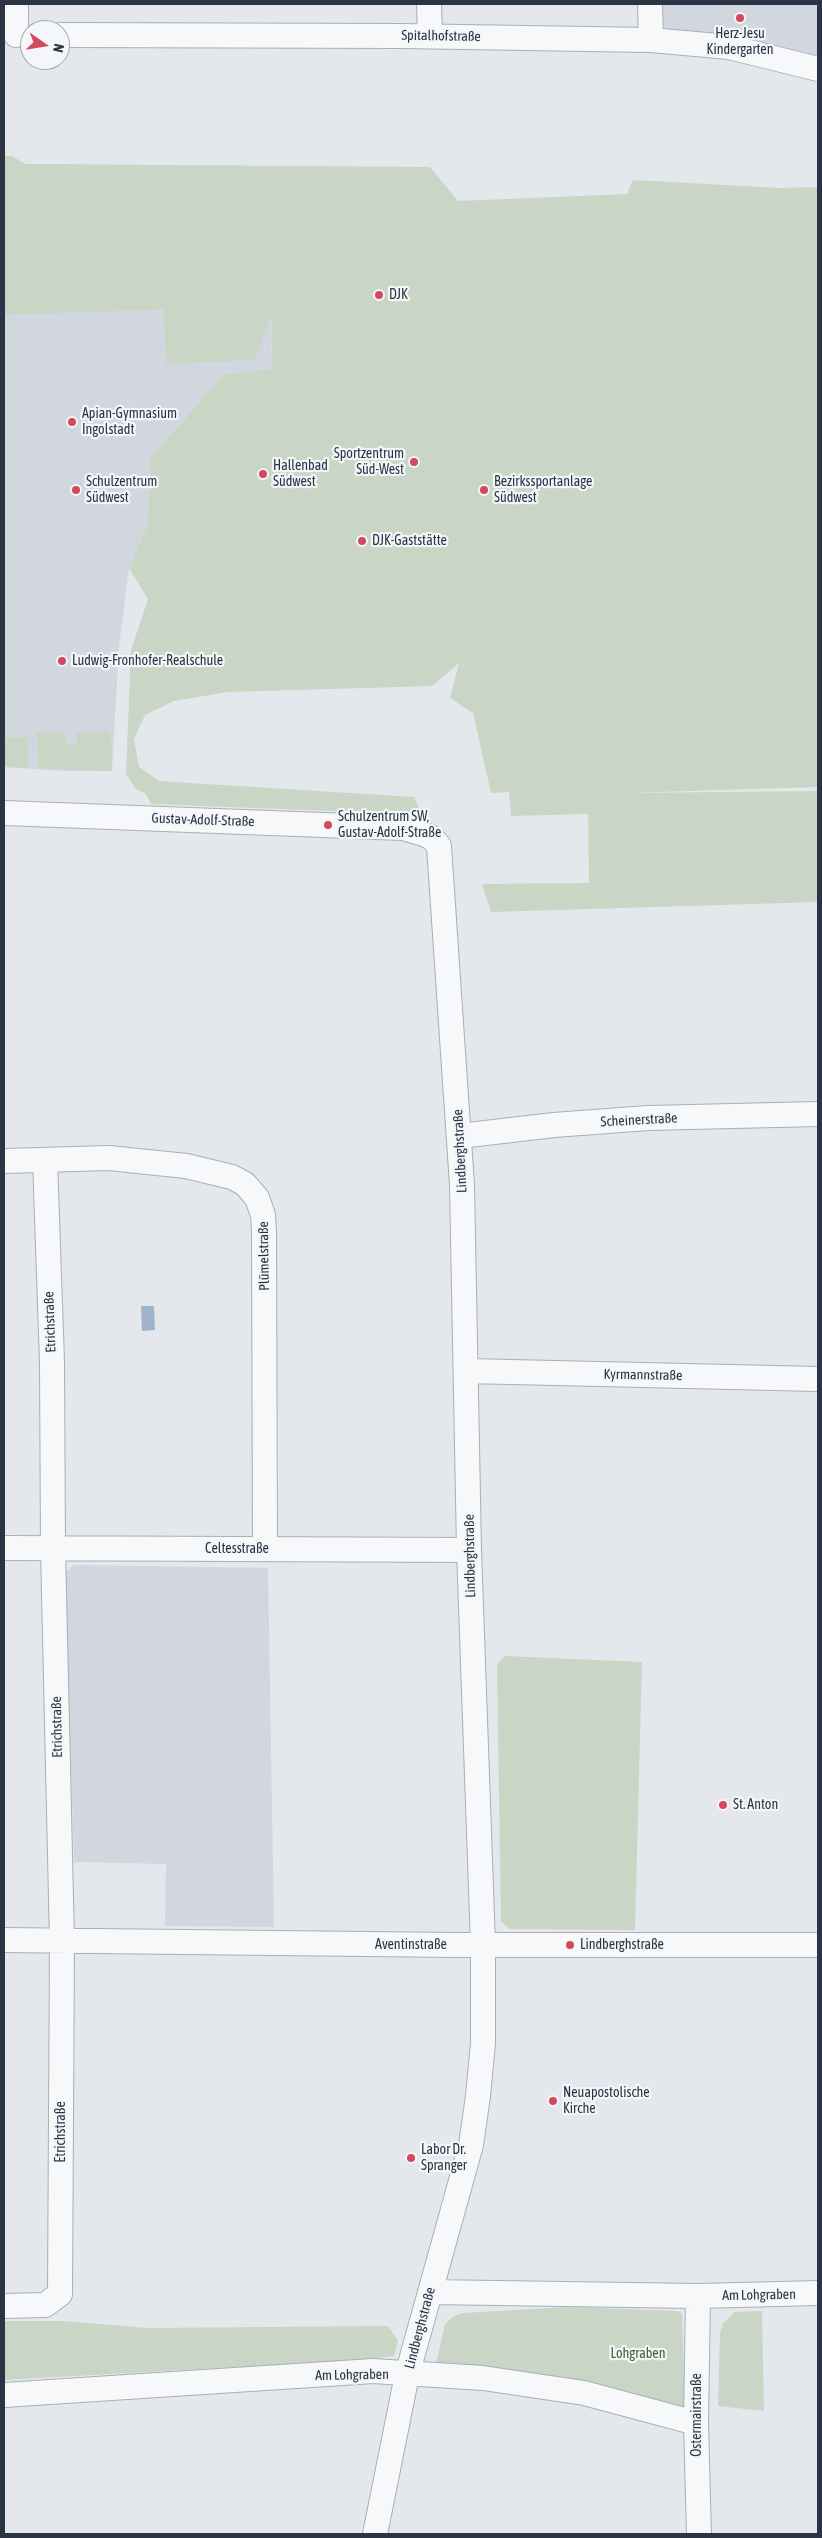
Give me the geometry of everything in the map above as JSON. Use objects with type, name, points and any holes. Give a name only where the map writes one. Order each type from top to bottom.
[{"type":"street","points":[[16,4],[16,35]]},
{"type":"street","points":[[429,4],[430,36]]},
{"type":"street","points":[[650,4],[650,40]]},
{"type":"street","name":"Spitalhofstraße","points":[[70,35],[430,36],[650,40],[729,47],[818,69]]},
{"type":"street","name":"Gustav-Adolf-Straße","points":[[4,813],[403,828]]},
{"type":"street","name":"Lindberghstraße","points":[[375,2534],[407,2375],[464,2175],[475,2121],[483,2043],[483,1945],[470,1550],[460,1136],[439,846],[424,834],[403,828]]},
{"type":"street","name":"Scheinerstraße","points":[[460,1136],[554,1125],[648,1118],[818,1114]]},
{"type":"street","name":"Plümelstraße","points":[[4,1161],[109,1158],[186,1166],[232,1177],[245,1184],[257,1198],[263,1215],[264,1233],[266,1549]]},
{"type":"street","name":"Etrichstraße","points":[[4,2306],[45,2305],[60,2294],[62,1942],[53,1549],[52,1362],[45,1160]]},
{"type":"street","name":"Kyrmannstraße","points":[[467,1371],[818,1379]]},
{"type":"street","name":"Celtesstraße","points":[[4,1548],[470,1550]]},
{"type":"street","name":"Aventinstraße","points":[[4,1940],[483,1945],[818,1945]]},
{"type":"street","name":"Am Lohgraben","points":[[430,2292],[698,2296],[818,2293]]},
{"type":"street","name":"Ostermairstraße","points":[[698,2296],[696,2423],[699,2534]]},
{"type":"street","name":"Am Lohgraben","points":[[4,2394],[373,2371],[407,2375],[483,2378],[584,2393],[696,2423]]},
{"type":"shaded area","name":"Herz-Jesu Kindergarten","points":[[661,4],[818,4],[818,57],[731,37],[662,32]]},
{"type":"shaded area","name":"Schulzentrum Südwest","points":[[4,156],[11,156],[26,164],[265,166],[272,369],[224,374],[150,458],[148,523],[129,568],[119,646],[112,771],[66,771],[4,767]]},
{"type":"shaded area","points":[[74,1565],[268,1568],[274,1927],[165,1926],[166,1864],[74,1862],[65,1573]]},
{"type":"green space","name":"Bezirkssportanlage Südwest","points":[[4,156],[11,156],[26,164],[430,167],[458,201],[627,194],[633,180],[780,188],[818,187],[818,787],[627,793],[818,791],[818,902],[491,912],[482,884],[589,883],[588,814],[511,816],[509,792],[491,793],[473,713],[450,698],[459,663],[432,686],[228,692],[174,701],[145,715],[134,739],[139,767],[159,781],[414,797],[420,810],[413,819],[383,813],[151,804],[146,794],[136,789],[126,774],[131,650],[148,599],[129,568],[148,523],[150,458],[224,374],[272,369],[271,318],[254,360],[166,364],[164,309],[4,315]]},
{"type":"green space","points":[[65,732],[66,745],[77,744],[77,732],[110,732],[111,737],[112,771],[38,769],[37,733]]},
{"type":"green space","points":[[27,737],[28,768],[4,767],[4,738]]},
{"type":"green space","points":[[505,1656],[642,1662],[635,1930],[510,1929],[501,1921],[497,1664]]},
{"type":"green space","name":"Lohgraben","points":[[569,2307],[678,2311],[682,2314],[685,2408],[436,2364],[445,2324],[454,2316],[463,2313]]},
{"type":"green space","points":[[762,2311],[764,2411],[718,2406],[720,2334],[723,2323],[735,2312]]},
{"type":"green space","points":[[4,2321],[62,2321],[147,2328],[388,2326],[398,2341],[394,2356],[362,2360],[4,2380]]},
{"type":"water","points":[[141,1306],[154,1306],[155,1330],[142,1331]]},
{"type":"place","name":"Herz-Jesu Kindergarten","points":[[740,18]]},
{"type":"place","name":"DJK","points":[[379,295]]},
{"type":"place","name":"Apian-Gymnasium Ingolstadt","points":[[72,422]]},
{"type":"place","name":"Sportzentrum Süd-West","points":[[414,462]]},
{"type":"place","name":"Hallenbad Südwest","points":[[263,474]]},
{"type":"place","name":"Schulzentrum Südwest","points":[[76,490]]},
{"type":"place","name":"Bezirkssportanlage Südwest","points":[[484,490]]},
{"type":"place","name":"DJK-Gaststätte","points":[[362,541]]},
{"type":"place","name":"Ludwig-Fronhofer-Realschule","points":[[62,661]]},
{"type":"place","name":"Schulzentrum SW, Gustav-Adolf-Straße","points":[[328,825]]},
{"type":"place","name":"St. Anton","points":[[723,1805]]},
{"type":"place","name":"Lindberghstraße","points":[[570,1945]]},
{"type":"place","name":"Neuapostolische Kirche","points":[[553,2101]]},
{"type":"place","name":"Labor Dr. Spranger","points":[[411,2158]]}]
